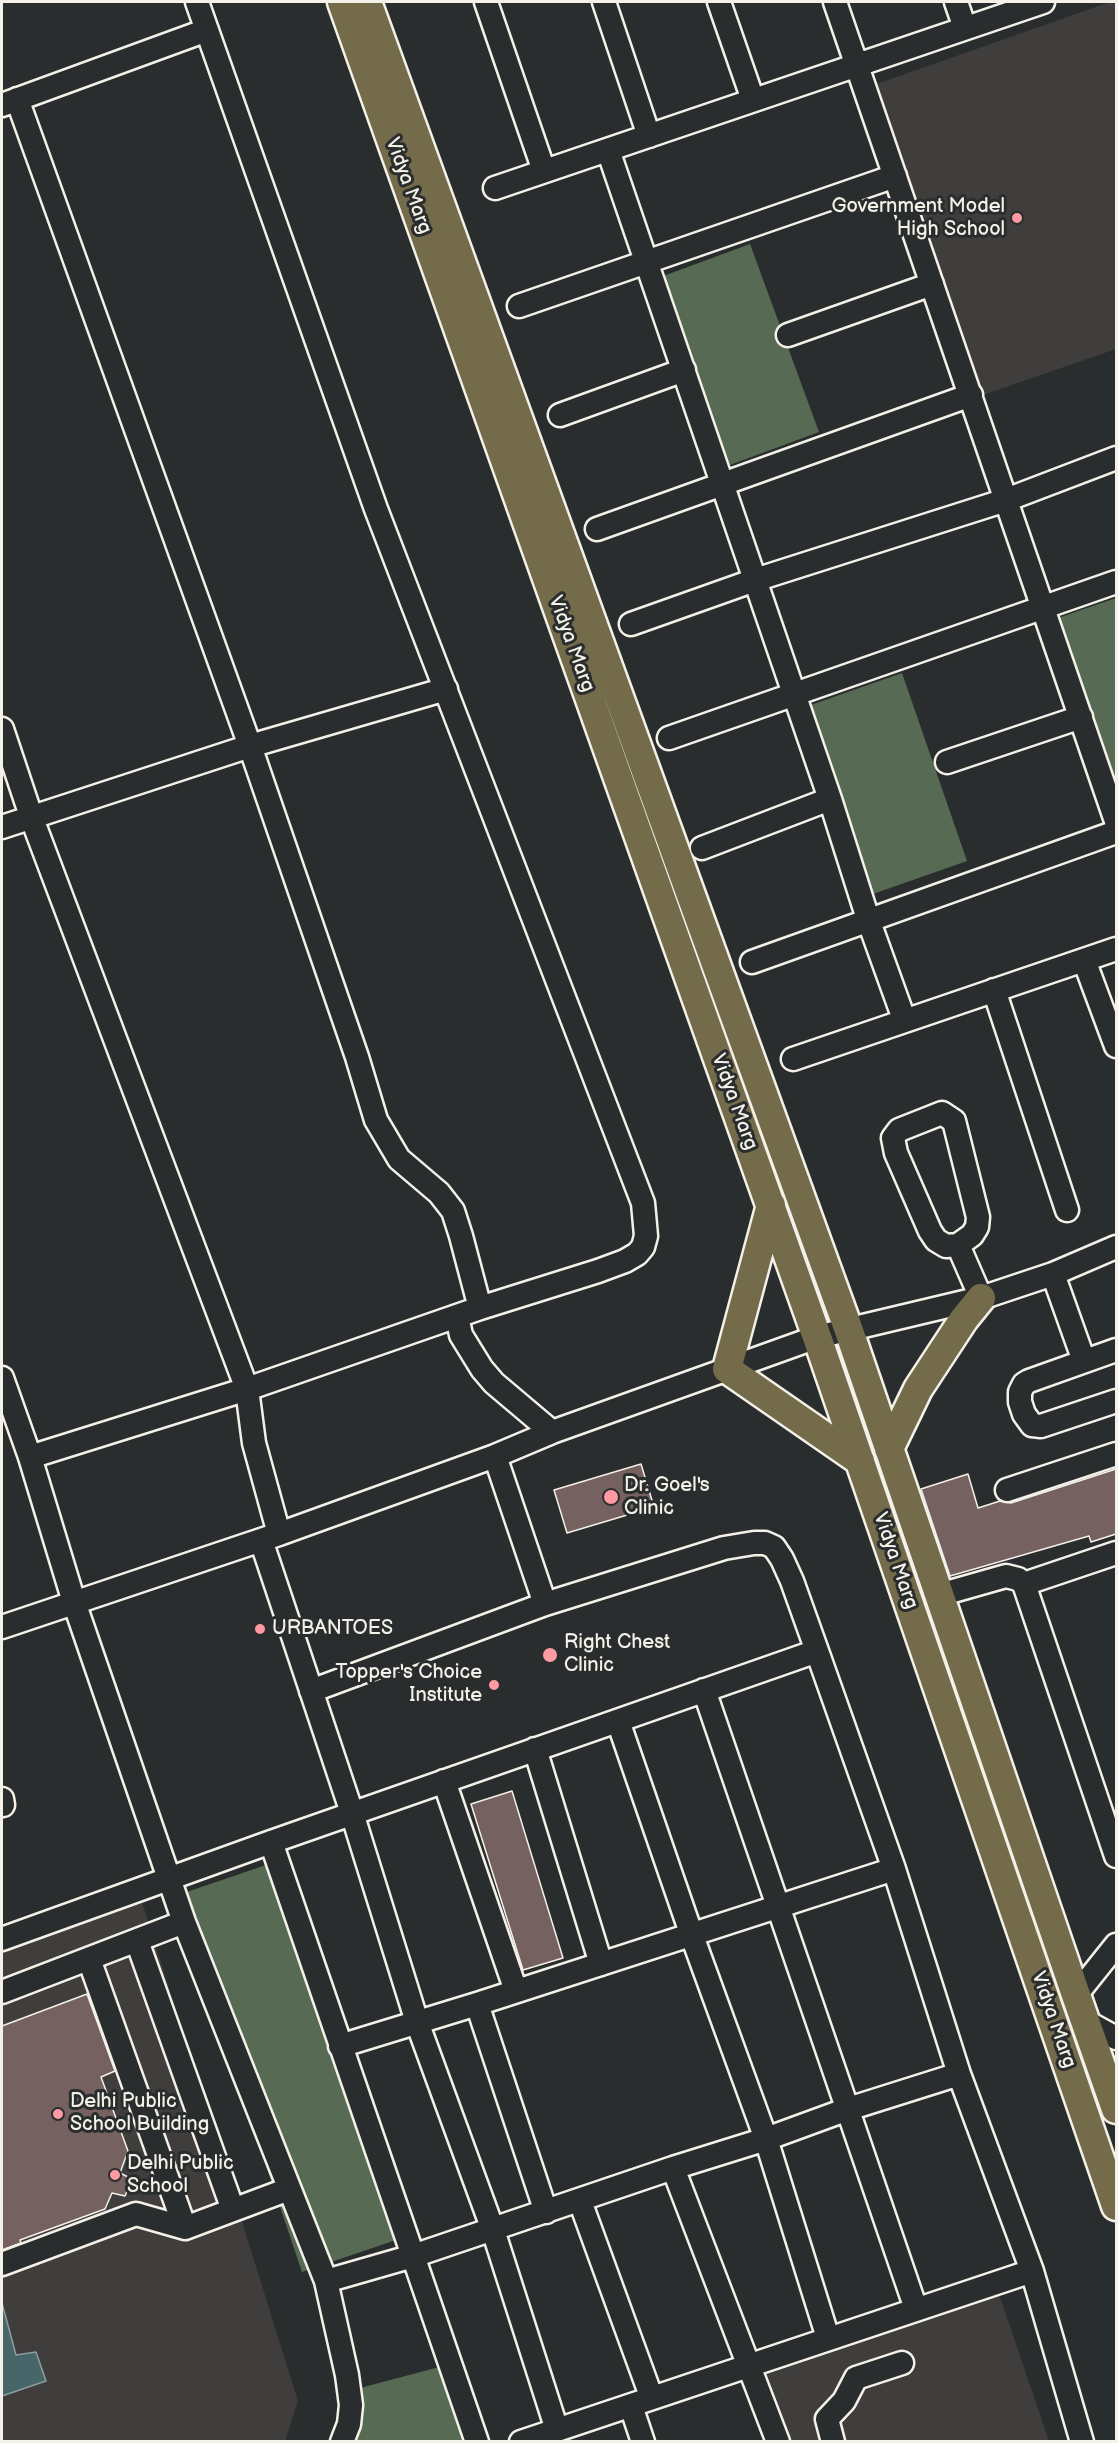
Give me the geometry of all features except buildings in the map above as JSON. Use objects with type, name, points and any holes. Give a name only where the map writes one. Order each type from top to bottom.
[{"type":"main road","name":"Vidya Marg","points":[[342,2],[818,1337],[1116,2206]]},
{"type":"main road","name":"Vidya Marg","points":[[367,2],[848,1328],[1116,2109]]},
{"type":"main road","points":[[771,1205],[727,1369],[860,1461]]},
{"type":"main road","points":[[889,1449],[918,1389],[964,1319],[981,1298]]},
{"type":"street","points":[[30,1457],[247,1389],[480,1308],[625,1261],[637,1254],[643,1247],[646,1236],[643,1203],[376,509],[197,2]]},
{"type":"street","points":[[486,2],[544,171]]},
{"type":"street","points":[[604,2],[649,136]]},
{"type":"street","points":[[719,2],[753,100]]},
{"type":"street","points":[[836,2],[1116,821]]},
{"type":"street","points":[[956,2],[965,28]]},
{"type":"street","points":[[495,188],[1043,2]]},
{"type":"street","points":[[207,30],[9,102],[250,746],[376,1120],[399,1159],[439,1193],[453,1211],[480,1308]]},
{"type":"street","points":[[608,150],[830,799],[868,919],[904,1019]]},
{"type":"street","points":[[519,306],[895,176]]},
{"type":"street","points":[[788,335],[932,284]]},
{"type":"street","points":[[560,415],[684,370]]},
{"type":"street","points":[[597,529],[971,396]]},
{"type":"street","points":[[631,624],[755,580],[1006,500],[1116,458]]},
{"type":"street","points":[[669,738],[1116,582]]},
{"type":"street","points":[[2,827],[250,746],[446,689]]},
{"type":"street","points":[[947,762],[1081,717]]},
{"type":"street","points":[[2,729],[31,816],[247,1389],[270,1537],[311,1691],[352,1813],[417,2022],[493,2230],[557,2430]]},
{"type":"street","points":[[702,848],[830,799]]},
{"type":"street","points":[[752,962],[1116,832]]},
{"type":"street","points":[[792,1059],[904,1019],[1116,949]]},
{"type":"street","points":[[1084,960],[1116,1046]]},
{"type":"street","points":[[994,990],[1067,1210]]},
{"type":"street","points":[[942,1113],[954,1120],[978,1217],[977,1227],[972,1235],[958,1245],[946,1246],[936,1240],[930,1231],[896,1153],[893,1138],[899,1130],[942,1113]]},
{"type":"street","points":[[958,1245],[981,1298]]},
{"type":"street","points":[[2,1626],[270,1537],[495,1456],[552,1432],[818,1337],[981,1298],[1053,1274],[1116,1247]]},
{"type":"street","points":[[1053,1274],[1084,1361]]},
{"type":"street","points":[[457,1316],[462,1335],[488,1376],[552,1432]]},
{"type":"street","points":[[1116,1350],[1024,1384],[1020,1392],[1020,1402],[1024,1414],[1032,1425],[1041,1426],[1116,1401]]},
{"type":"street","points":[[2,1378],[30,1457],[74,1602],[184,1923],[326,2282],[347,2375],[351,2405],[349,2424],[342,2442]]},
{"type":"street","points":[[1007,1490],[1116,1454]]},
{"type":"street","points":[[495,1456],[545,1604]]},
{"type":"street","points":[[311,1691],[545,1604],[724,1548],[765,1543],[774,1547],[792,1581],[894,1869],[959,2074],[1032,2271],[1082,2442]]},
{"type":"street","points":[[1024,1584],[1116,1553]]},
{"type":"street","points":[[939,1595],[1006,1576],[1018,1579],[1024,1584],[1116,1856]]},
{"type":"street","points":[[2,1939],[352,1813],[817,1651]]},
{"type":"street","points":[[704,1690],[916,2309]]},
{"type":"street","points":[[618,1720],[691,1933],[766,2139],[828,2338]]},
{"type":"street","points":[[535,1749],[601,1964]]},
{"type":"street","points":[[444,1781],[516,1991]]},
{"type":"street","points":[[271,1842],[477,2442]]},
{"type":"street","points":[[340,2046],[894,1869]]},
{"type":"street","points":[[2,1992],[184,1923]]},
{"type":"street","points":[[137,1941],[233,2210]]},
{"type":"street","points":[[1116,1945],[1080,2008],[1116,2038]]},
{"type":"street","points":[[89,1959],[185,2228]]},
{"type":"street","points":[[477,2004],[546,2212]]},
{"type":"street","points":[[326,2282],[493,2230],[673,2168],[766,2139],[848,2109],[959,2074]]},
{"type":"street","points":[[673,2168],[778,2442]]},
{"type":"street","points":[[2,2264],[136,2214],[185,2228],[289,2189]]},
{"type":"street","points":[[580,2201],[641,2401],[643,2442]]},
{"type":"street","points":[[521,2442],[1032,2271]]},
{"type":"street","points":[[833,2442],[827,2419],[844,2401],[856,2378],[902,2363]]},
{"type":"shaded area","name":"Government Model High School","points":[[1110,2],[1116,2],[1116,349],[980,396],[871,86]]},
{"type":"shaded area","name":"Delhi Public School","points":[[141,1899],[298,2401],[285,2441],[2,2441],[2,1948]]},
{"type":"shaded area","points":[[999,2294],[1049,2441],[786,2441],[763,2376]]},
{"type":"green space","points":[[750,244],[819,432],[727,466],[658,278]]},
{"type":"green space","points":[[1116,598],[1116,803],[1055,619]]},
{"type":"green space","points":[[902,673],[967,861],[873,894],[808,706]]},
{"type":"green space","points":[[269,1864],[396,2240],[302,2272],[175,1896]]},
{"type":"green space","points":[[443,2366],[468,2441],[343,2442],[349,2391]]},
{"type":"water","points":[[2,2303],[16,2355],[36,2352],[46,2381],[2,2396]]},
{"type":"place","name":"Government Model High School","points":[[1017,218]]},
{"type":"place","name":"Dr. Goel's Clinic","points":[[611,1497]]},
{"type":"place","name":"URBANTOES","points":[[260,1629]]},
{"type":"place","name":"Right Chest Clinic","points":[[550,1655]]},
{"type":"place","name":"Topper's Choice Institute","points":[[494,1685]]},
{"type":"place","name":"Delhi Public School Building","points":[[58,2114]]},
{"type":"place","name":"Delhi Public School","points":[[115,2175]]}]
